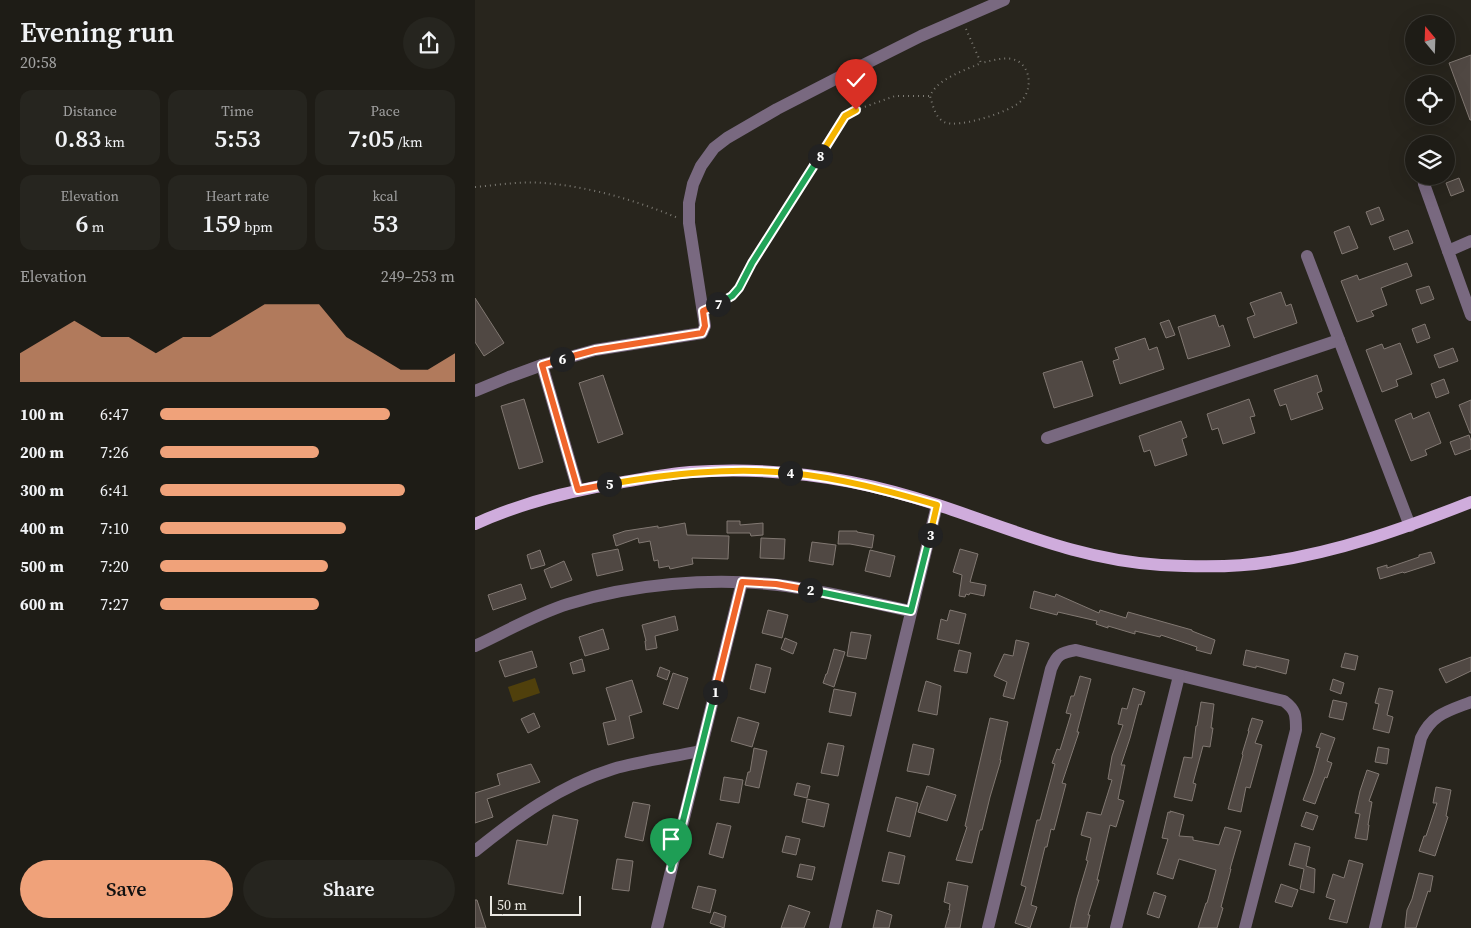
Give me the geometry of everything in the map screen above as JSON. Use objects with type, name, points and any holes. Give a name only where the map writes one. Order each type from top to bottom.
[{"type":"main road","points":[[475,524],[521,506],[578,490],[688,472],[724,470],[772,471],[819,476],[880,488],[937,505],[1023,536],[1107,558],[1159,565],[1223,566],[1268,563],[1362,542],[1410,526],[1471,502]]},
{"type":"street","points":[[475,391],[542,365],[595,350],[702,333],[705,326],[689,223],[689,203],[693,184],[701,166],[713,148],[777,109],[841,76],[921,36],[1004,0]]},
{"type":"street","points":[[1424,185],[1471,315]]},
{"type":"street","points":[[1447,251],[1471,241]]},
{"type":"street","points":[[1307,256],[1410,526]]},
{"type":"street","points":[[1047,438],[1339,340]]},
{"type":"street","points":[[542,365],[578,490]]},
{"type":"street","points":[[835,928],[937,505]]},
{"type":"street","points":[[475,646],[568,604],[603,595],[655,586],[694,582],[776,584],[805,588],[911,611]]},
{"type":"street","points":[[657,928],[742,582]]},
{"type":"street","points":[[987,928],[1051,668],[1055,658],[1063,652],[1076,650],[1284,701],[1292,707],[1296,717],[1296,730],[1245,928]]},
{"type":"street","points":[[1116,928],[1179,676]]},
{"type":"street","points":[[1375,928],[1425,728],[1432,720],[1442,714],[1471,702]]},
{"type":"street","points":[[475,851],[530,809],[564,789],[588,778],[615,768],[700,751]]},
{"type":"path","points":[[961,18],[981,63]]},
{"type":"path","points":[[1002,59],[1018,61],[1024,66],[1029,80],[1025,97],[1014,106],[974,122],[953,125],[945,123],[938,118],[935,112],[930,96],[933,90],[946,79],[981,63],[1002,59]]},
{"type":"path","points":[[703,311],[732,296],[739,288],[752,263],[845,116],[895,96],[930,96]]},
{"type":"path","points":[[475,187],[518,183],[544,183],[601,192],[653,207],[689,223]]},
{"type":"shaded area","points":[[535,678],[540,693],[513,702],[508,687]]},
{"type":"building","points":[[1471,55],[1471,120],[1450,65],[1455,65],[1455,61]]},
{"type":"building","points":[[1459,178],[1464,191],[1451,196],[1447,185],[1455,185],[1455,180]]},
{"type":"building","points":[[1379,207],[1384,220],[1371,225],[1366,212]]},
{"type":"building","points":[[1349,226],[1358,248],[1342,254],[1334,232]]},
{"type":"building","points":[[1408,230],[1413,243],[1394,250],[1389,237]]},
{"type":"building","points":[[1407,263],[1412,276],[1381,288],[1387,305],[1371,311],[1374,316],[1357,322],[1341,281],[1357,275],[1359,280]]},
{"type":"building","points":[[1429,286],[1434,299],[1421,304],[1416,290]]},
{"type":"building","points":[[1281,292],[1286,306],[1291,304],[1297,323],[1254,338],[1247,318],[1255,315],[1250,303]]},
{"type":"building","points":[[475,298],[504,343],[484,356],[475,342]]},
{"type":"building","points":[[1215,315],[1219,327],[1223,325],[1230,346],[1188,359],[1178,327]]},
{"type":"building","points":[[1169,320],[1175,335],[1166,338],[1160,323]]},
{"type":"building","points":[[1425,324],[1430,338],[1417,343],[1412,329]]},
{"type":"building","points":[[1145,338],[1149,350],[1157,347],[1164,369],[1120,384],[1113,361],[1119,359],[1115,348]]},
{"type":"building","points":[[1400,343],[1412,374],[1396,380],[1398,386],[1382,392],[1366,350],[1382,344],[1384,349]]},
{"type":"building","points":[[1453,348],[1458,361],[1439,368],[1434,355]]},
{"type":"building","points":[[1082,361],[1093,396],[1054,408],[1043,373]]},
{"type":"building","points":[[603,375],[623,434],[598,443],[579,383]]},
{"type":"building","points":[[1317,375],[1322,391],[1317,393],[1323,409],[1291,420],[1286,404],[1280,406],[1274,390]]},
{"type":"building","points":[[1444,379],[1449,393],[1436,398],[1431,384]]},
{"type":"building","points":[[524,399],[543,462],[519,469],[501,406]]},
{"type":"building","points":[[1249,399],[1255,416],[1250,417],[1255,433],[1223,444],[1218,428],[1212,430],[1207,414]]},
{"type":"building","points":[[1471,400],[1471,433],[1470,433],[1459,405]]},
{"type":"building","points":[[1429,412],[1441,443],[1425,450],[1427,455],[1411,461],[1395,420],[1411,413],[1413,419]]},
{"type":"building","points":[[1181,421],[1187,437],[1182,439],[1187,455],[1155,466],[1150,450],[1144,452],[1139,436]]},
{"type":"building","points":[[1469,435],[1471,449],[1455,455],[1450,442]]},
{"type":"building","points":[[727,521],[740,521],[740,525],[763,523],[763,535],[751,536],[750,533],[727,533]]},
{"type":"building","points":[[685,523],[687,535],[729,536],[728,559],[692,558],[693,564],[670,569],[669,566],[659,568],[658,560],[654,561],[650,541],[639,543],[638,538],[616,546],[613,535],[625,531]]},
{"type":"building","points":[[839,531],[857,531],[874,535],[872,548],[838,544]]},
{"type":"building","points":[[761,538],[785,539],[784,559],[760,558]]},
{"type":"building","points":[[812,542],[836,545],[833,565],[809,561]]},
{"type":"building","points":[[618,549],[623,570],[597,576],[592,554]]},
{"type":"building","points":[[960,549],[978,554],[970,582],[986,585],[984,596],[970,593],[969,595],[966,594],[965,597],[959,596],[962,575],[953,572]]},
{"type":"building","points":[[540,550],[545,565],[531,569],[527,555]]},
{"type":"building","points":[[870,550],[895,556],[890,577],[865,571]]},
{"type":"building","points":[[1431,552],[1435,563],[1380,579],[1377,568],[1387,565],[1387,568]]},
{"type":"building","points":[[564,561],[572,580],[551,588],[544,570]]},
{"type":"building","points":[[521,584],[526,599],[493,610],[488,595]]},
{"type":"building","points":[[1034,591],[1055,597],[1056,594],[1099,613],[1100,610],[1126,618],[1128,612],[1192,630],[1215,640],[1211,654],[1196,650],[1197,647],[1161,635],[1160,637],[1135,631],[1135,634],[1096,624],[1097,621],[1058,612],[1057,615],[1030,608]]},
{"type":"building","points":[[768,610],[788,615],[782,638],[762,633]]},
{"type":"building","points":[[950,610],[966,614],[959,644],[937,639],[941,619],[947,621]]},
{"type":"building","points":[[675,616],[678,630],[655,636],[657,648],[646,650],[642,625]]},
{"type":"building","points":[[603,629],[609,649],[585,656],[579,637]]},
{"type":"building","points":[[851,632],[871,635],[866,659],[847,656]]},
{"type":"building","points":[[785,638],[797,643],[793,654],[781,649]]},
{"type":"building","points":[[1016,640],[1029,643],[1014,699],[1003,696],[1007,682],[994,676],[1004,654],[1013,656]]},
{"type":"building","points":[[834,649],[845,652],[834,687],[823,683]]},
{"type":"building","points":[[959,650],[971,653],[967,673],[954,671]]},
{"type":"building","points":[[1246,650],[1289,660],[1286,674],[1256,666],[1256,668],[1243,665]]},
{"type":"building","points":[[532,651],[537,667],[505,677],[499,661]]},
{"type":"building","points":[[1345,653],[1358,656],[1355,670],[1341,667]]},
{"type":"building","points":[[1471,657],[1471,671],[1446,683],[1439,669]]},
{"type":"building","points":[[582,659],[585,671],[573,674],[570,663]]},
{"type":"building","points":[[756,664],[771,668],[765,693],[750,689]]},
{"type":"building","points":[[660,667],[670,671],[667,680],[657,676]]},
{"type":"building","points":[[673,673],[688,678],[678,709],[663,704]]},
{"type":"building","points":[[1080,676],[1091,679],[1077,732],[1079,732],[1062,783],[1066,784],[1054,830],[1051,829],[1047,847],[1045,847],[1031,905],[1037,907],[1030,928],[1015,923],[1026,887],[1021,885],[1037,820],[1040,820],[1055,764],[1052,763],[1057,749],[1060,750],[1071,714],[1066,713]]},
{"type":"building","points":[[1333,679],[1344,683],[1341,694],[1330,690]]},
{"type":"building","points":[[632,680],[642,712],[629,716],[634,738],[608,745],[603,723],[616,720],[606,688]]},
{"type":"building","points":[[926,681],[941,686],[937,715],[918,711]]},
{"type":"building","points":[[1133,688],[1145,692],[1141,705],[1139,704],[1121,765],[1125,765],[1118,799],[1124,801],[1116,827],[1110,825],[1097,880],[1099,880],[1088,915],[1090,915],[1087,928],[1070,928],[1088,861],[1086,860],[1091,838],[1081,835],[1087,812],[1101,815],[1112,780],[1108,779],[1112,756],[1123,725],[1118,724],[1122,708],[1127,709]]},
{"type":"building","points":[[1379,688],[1393,691],[1387,715],[1393,717],[1389,733],[1373,729],[1379,704],[1375,703]]},
{"type":"building","points":[[834,689],[856,693],[851,716],[829,712]]},
{"type":"building","points":[[1333,700],[1347,703],[1343,720],[1329,717]]},
{"type":"building","points":[[1201,702],[1214,704],[1211,728],[1213,728],[1210,747],[1203,746],[1193,783],[1196,784],[1192,801],[1174,797],[1184,757],[1192,758]]},
{"type":"building","points":[[534,713],[540,727],[528,733],[521,719]]},
{"type":"building","points":[[738,717],[759,723],[752,747],[731,741]]},
{"type":"building","points":[[990,718],[1008,722],[1001,760],[972,863],[956,860],[967,827],[965,826]]},
{"type":"building","points":[[1252,718],[1263,721],[1255,743],[1262,745],[1250,788],[1246,787],[1241,812],[1228,809]]},
{"type":"building","points":[[1321,733],[1335,738],[1327,761],[1332,763],[1315,804],[1303,800],[1320,748],[1316,747]]},
{"type":"building","points":[[828,743],[844,746],[838,776],[821,773]]},
{"type":"building","points":[[913,744],[934,749],[929,775],[907,771]]},
{"type":"building","points":[[1378,747],[1389,749],[1387,764],[1375,762]]},
{"type":"building","points":[[754,748],[767,751],[759,788],[745,785],[748,772],[750,772]]},
{"type":"building","points":[[531,764],[540,782],[487,799],[493,817],[475,823],[475,793],[500,785],[497,774]]},
{"type":"building","points":[[1367,770],[1379,774],[1369,801],[1372,802],[1367,840],[1355,838],[1360,814],[1355,813]]},
{"type":"building","points":[[724,777],[743,780],[739,803],[720,800]]},
{"type":"building","points":[[797,783],[810,786],[807,798],[794,795]]},
{"type":"building","points":[[927,786],[956,795],[947,821],[918,812]]},
{"type":"building","points":[[1436,787],[1451,790],[1446,816],[1448,817],[1435,856],[1419,851],[1437,803],[1433,803]]},
{"type":"building","points":[[896,797],[918,803],[910,837],[887,831]]},
{"type":"building","points":[[807,799],[829,804],[824,827],[802,822]]},
{"type":"building","points":[[633,802],[650,805],[643,841],[625,837]]},
{"type":"building","points":[[1170,811],[1184,815],[1179,836],[1193,837],[1193,840],[1219,845],[1225,827],[1241,831],[1230,869],[1221,907],[1223,908],[1217,928],[1198,928],[1216,870],[1179,859],[1173,879],[1157,874],[1168,839],[1162,838],[1168,812],[1170,813]]},
{"type":"building","points":[[1306,812],[1318,816],[1313,830],[1301,826]]},
{"type":"building","points":[[553,815],[578,820],[563,894],[508,884],[517,840],[547,845]]},
{"type":"building","points":[[717,823],[731,826],[723,858],[709,854]]},
{"type":"building","points":[[786,836],[800,839],[796,855],[782,852]]},
{"type":"building","points":[[1295,843],[1310,847],[1306,866],[1315,869],[1314,893],[1300,889],[1304,869],[1289,865]]},
{"type":"building","points":[[889,852],[905,856],[899,884],[882,881]]},
{"type":"building","points":[[617,859],[633,861],[629,891],[612,889]]},
{"type":"building","points":[[1349,860],[1363,864],[1347,923],[1329,919],[1335,900],[1326,897],[1333,874],[1344,878]]},
{"type":"building","points":[[800,864],[815,867],[812,880],[797,877]]},
{"type":"building","points":[[1419,873],[1433,876],[1430,892],[1428,891],[1416,928],[1405,928],[1407,910]]},
{"type":"building","points":[[948,882],[968,886],[960,928],[945,928],[950,910],[950,904],[944,902]]},
{"type":"building","points":[[1281,884],[1298,890],[1292,907],[1275,902]]},
{"type":"building","points":[[698,886],[716,890],[710,913],[692,908]]},
{"type":"building","points":[[1154,892],[1166,896],[1159,918],[1147,914]]},
{"type":"building","points":[[475,900],[477,900],[486,928],[475,928]]},
{"type":"building","points":[[789,905],[810,912],[804,928],[781,928]]},
{"type":"building","points":[[877,910],[892,915],[889,928],[873,928]]},
{"type":"building","points":[[714,912],[726,916],[724,928],[710,923]]},
{"type":"route","points":[[671,869],[742,582],[805,588],[911,611],[937,505],[880,488],[819,476],[772,471],[724,470],[688,472],[578,490],[542,365],[595,350],[702,333],[705,330],[703,311],[732,296],[739,288],[752,263],[845,116],[856,110]]}]
